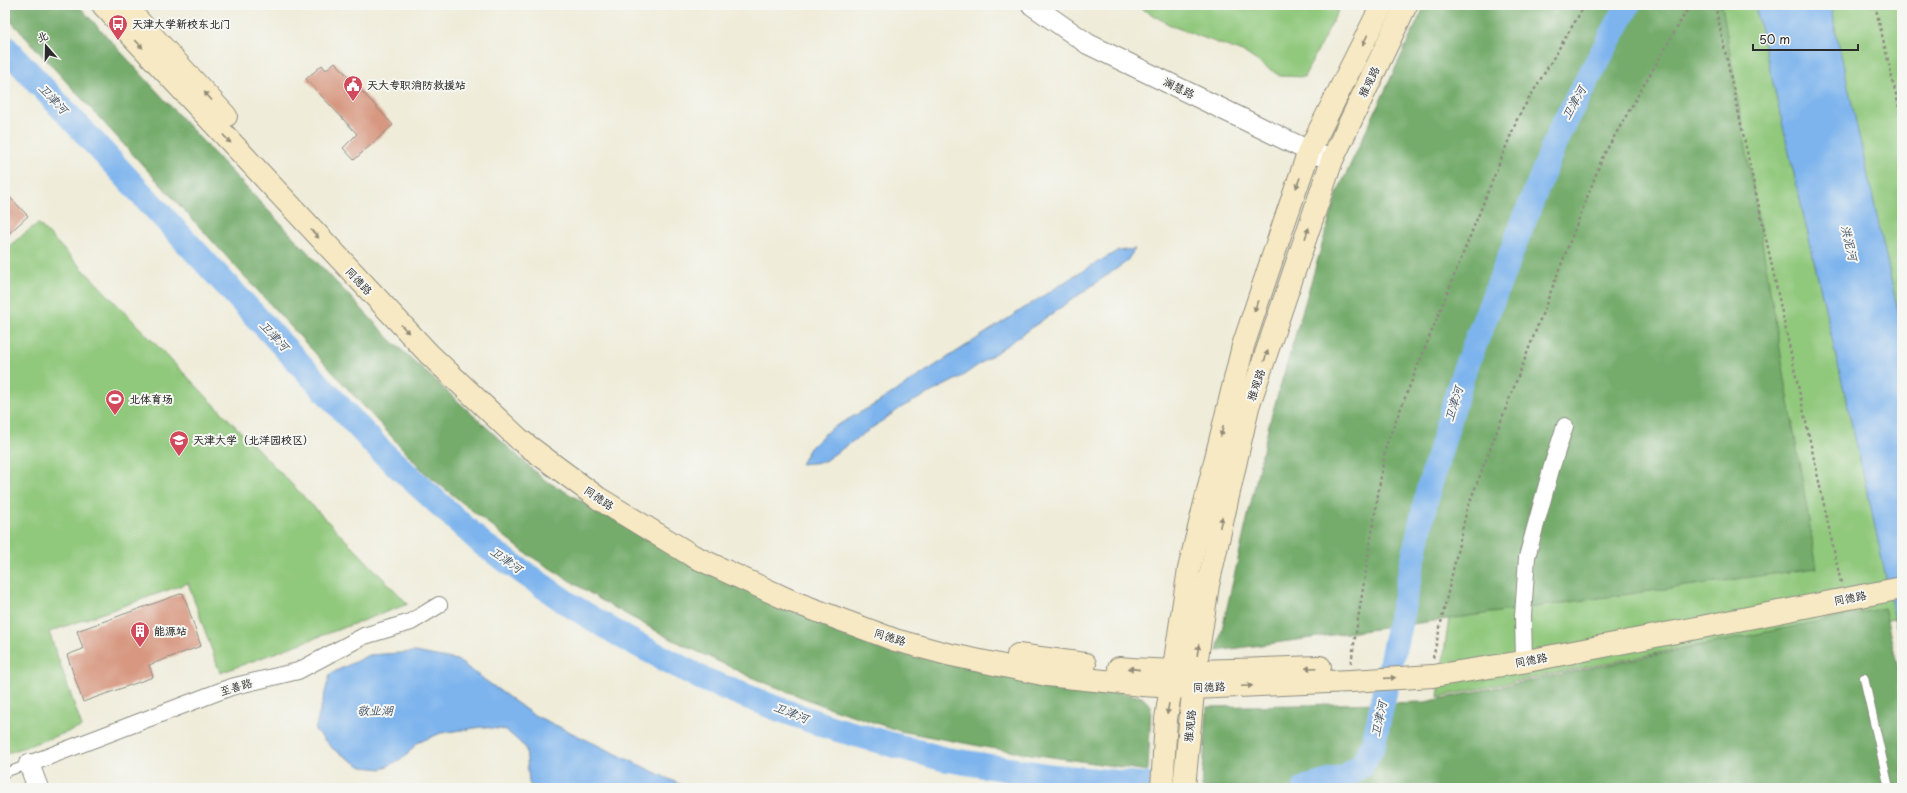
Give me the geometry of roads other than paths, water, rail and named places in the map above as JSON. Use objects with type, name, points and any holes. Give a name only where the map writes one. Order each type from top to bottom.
[{"type":"main road","name":"同德路","points":[[102,5],[428,354],[520,440],[598,498],[692,556],[813,610],[889,637],[947,654],[1047,675],[1195,680],[1351,674],[1432,668],[1524,656],[1872,587],[1902,574]]},
{"type":"main road","name":"同德路","points":[[124,5],[381,284],[467,372],[537,435],[594,480],[637,508],[728,559],[783,586],[847,610],[897,626],[1024,656],[1144,670],[1172,679]]},
{"type":"main road","name":"雅观路","points":[[1163,781],[1166,719],[1189,569],[1243,346],[1309,151],[1382,5]]},
{"type":"main road","name":"雅观路","points":[[1184,788],[1195,680],[1208,585],[1248,407],[1332,160],[1406,5]]},
{"type":"main road","name":"同德路","points":[[1524,656],[1842,586],[1902,588]]},
{"type":"street","name":"澜慧路","points":[[1032,5],[1088,44],[1309,151],[1332,160]]},
{"type":"street","points":[[1524,656],[1523,616],[1527,557],[1552,466],[1565,426]]},
{"type":"street","name":"至善路","points":[[29,764],[231,687],[298,671],[364,636],[411,622],[439,605]]},
{"type":"street","points":[[29,764],[38,788]]},
{"type":"lane","points":[[1864,678],[1889,788]]},
{"type":"lane","points":[[5,773],[29,764]]},
{"type":"water","name":"洪泥河","points":[[1755,5],[1830,5],[1902,329],[1902,653],[1869,499]]},
{"type":"water","points":[[1135,249],[1126,262],[961,377],[902,407],[823,462],[801,464],[810,448],[829,430],[877,403],[1074,276],[1117,251]]},
{"type":"water","name":"敬业湖","points":[[415,652],[457,660],[532,714],[688,788],[532,788],[529,783],[526,748],[506,730],[482,727],[441,733],[417,743],[405,757],[382,769],[362,767],[333,749],[315,730],[330,674],[369,655]]},
{"type":"waterway","name":"卫津河","points":[[1305,788],[1345,777],[1362,765],[1373,746],[1428,491],[1463,374],[1560,130],[1628,5]]},
{"type":"waterway","name":"卫津河","points":[[5,47],[380,450],[484,545],[570,605],[625,638],[703,679],[773,707],[832,728],[944,759],[1049,776],[1176,788]]},
{"type":"place","name":"天津大学新校东北门","points":[[118,41]]},
{"type":"place","name":"天大专职消防救援站","points":[[353,102]]},
{"type":"place","name":"北体育场","points":[[115,416]]},
{"type":"place","name":"天津大学（北洋园校区）","points":[[179,457]]},
{"type":"place","name":"能源站","points":[[140,648]]}]
